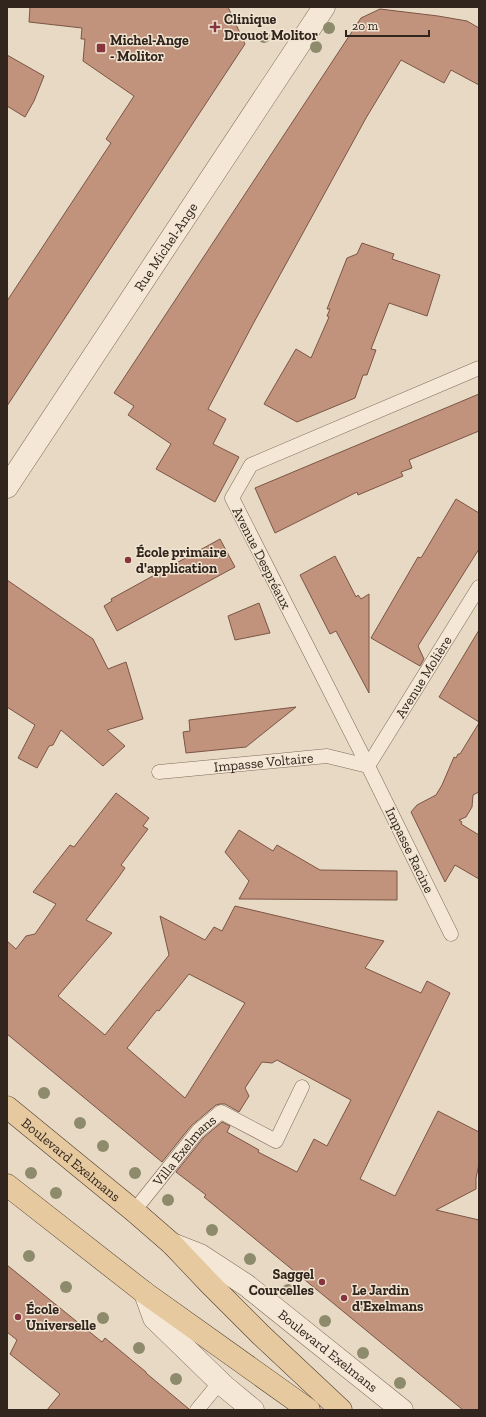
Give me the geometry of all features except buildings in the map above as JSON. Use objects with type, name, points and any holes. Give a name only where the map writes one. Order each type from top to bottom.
[{"type":"main road","name":"Boulevard Exelmans","points":[[7,1107],[172,1244],[262,1335],[341,1410]]},
{"type":"main road","points":[[7,1185],[145,1293],[309,1410]]},
{"type":"street","name":"Rue Michel-Ange","points":[[7,487],[324,7]]},
{"type":"street","name":"Boulevard Exelmans","points":[[172,1244],[200,1255],[246,1285],[402,1410]]},
{"type":"street","points":[[145,1293],[154,1318],[220,1382],[253,1410]]},
{"type":"lane","name":"Avenue Despréaux","points":[[368,766],[232,498],[251,465],[479,368]]},
{"type":"lane","name":"Avenue Molière","points":[[368,766],[479,587]]},
{"type":"lane","name":"Impasse Voltaire","points":[[159,772],[327,756],[368,766]]},
{"type":"lane","name":"Impasse Racine","points":[[368,766],[451,934]]},
{"type":"lane","name":"Villa Exelmans","points":[[134,1211],[198,1131],[221,1112],[276,1141],[302,1087]]},
{"type":"lane","points":[[197,1410],[220,1382]]},
{"type":"place","name":"Clinique Drouot Molitor","points":[[215,27]]},
{"type":"place","name":"Michel-Ange - Molitor","points":[[101,48]]},
{"type":"place","name":"École primaire d'application","points":[[128,560]]},
{"type":"place","name":"Saggel Courcelles","points":[[322,1282]]},
{"type":"place","name":"Le Jardin d'Exelmans","points":[[344,1298]]},
{"type":"place","name":"École Universelle","points":[[18,1317]]}]
